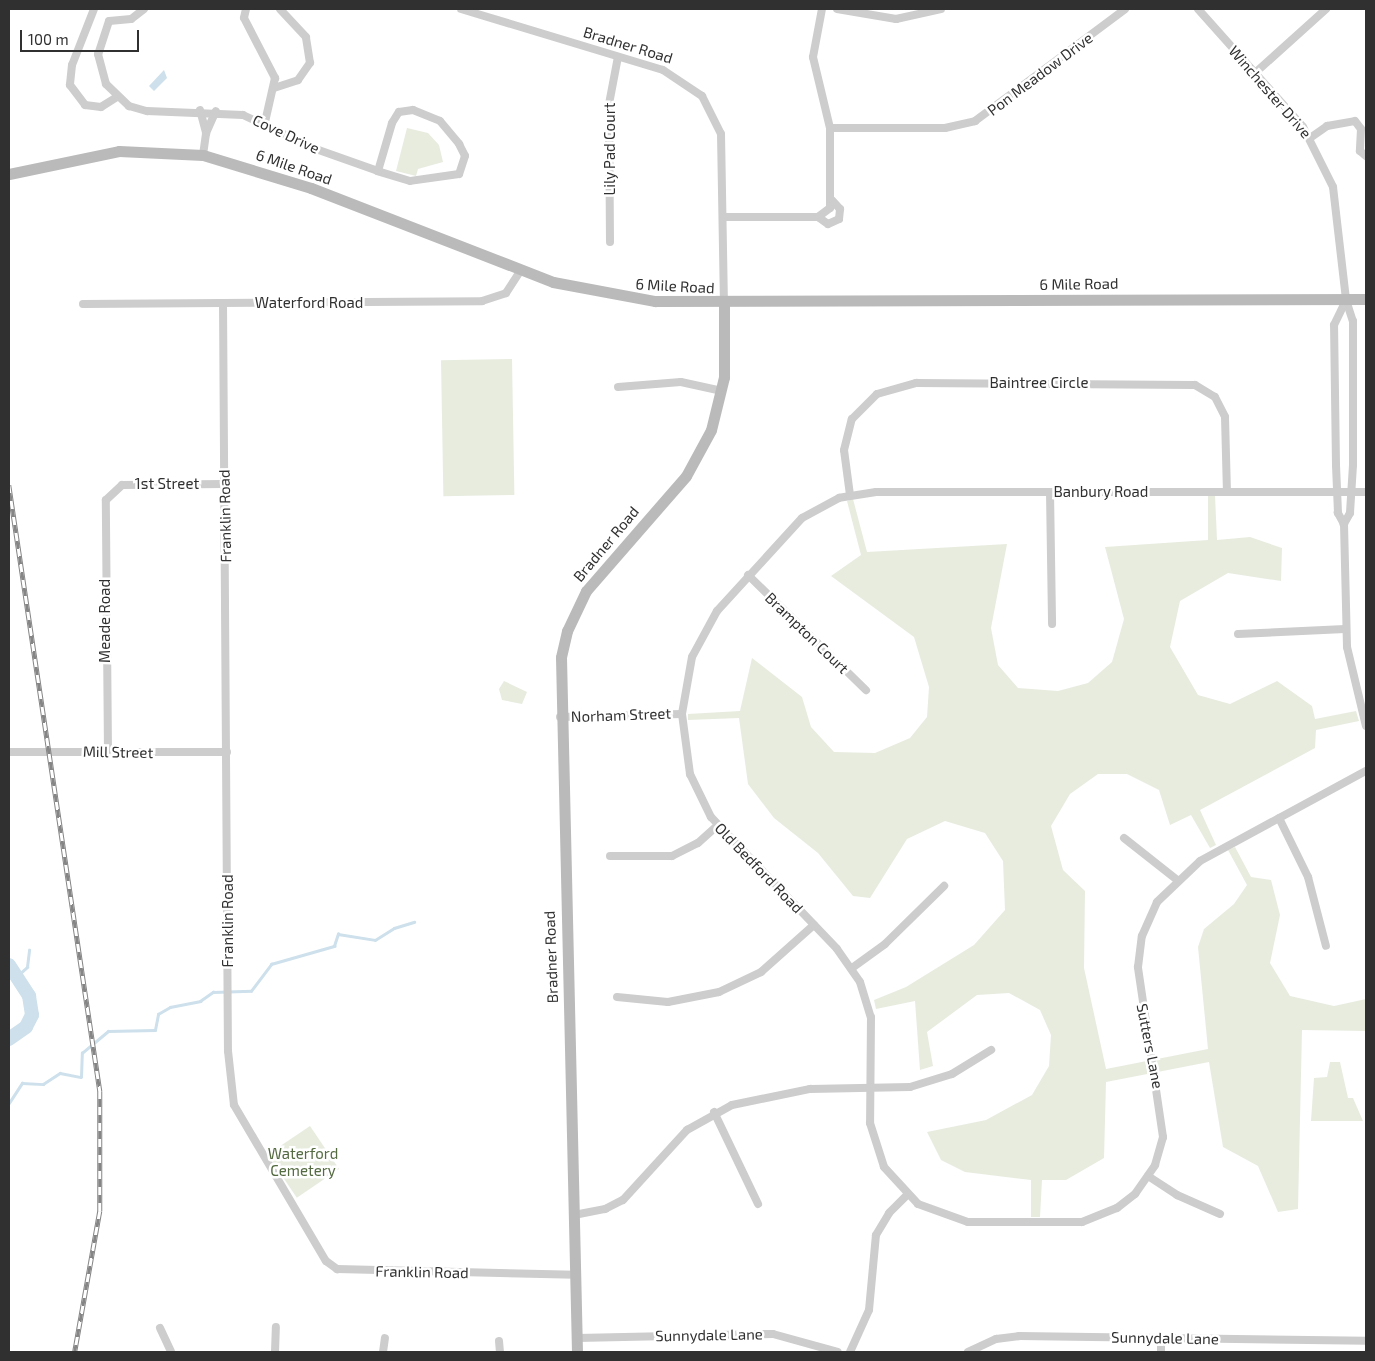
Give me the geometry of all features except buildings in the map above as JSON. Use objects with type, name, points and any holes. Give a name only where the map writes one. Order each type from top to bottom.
[{"type":"street","points":[[109,21],[101,39],[100,68],[117,97],[101,107],[85,105],[70,85],[72,65],[94,11],[109,21],[131,19],[144,9]]},
{"type":"street","points":[[246,9],[250,29],[271,62],[274,88],[265,122]]},
{"type":"street","points":[[274,88],[298,80],[310,63],[306,37],[280,9]]},
{"type":"street","name":"Bradner Road","points":[[461,9],[676,76],[708,104],[720,134],[724,303],[722,391],[711,430],[693,466],[596,576],[578,605],[561,657],[560,717],[577,1352]]},
{"type":"street","points":[[723,217],[818,217],[828,210],[832,200],[830,128],[813,57],[822,9]]},
{"type":"street","points":[[837,9],[896,19],[941,9]]},
{"type":"street","name":"Pon Meadow Drive","points":[[830,128],[945,128],[975,121],[1125,9]]},
{"type":"street","name":"Winchester Drive","points":[[1198,9],[1310,138],[1338,204],[1346,300],[1353,321],[1352,492],[1344,524]]},
{"type":"street","points":[[1255,73],[1326,9]]},
{"type":"street","name":"Lily Pad Court","points":[[610,242],[609,104],[618,57]]},
{"type":"street","name":"Cove Drive","points":[[117,97],[139,110],[200,110],[265,122],[313,148],[378,171],[410,181],[445,179],[459,174],[465,156],[440,121],[413,110],[399,112],[392,123],[378,171]]},
{"type":"street","points":[[200,110],[206,133]]},
{"type":"street","points":[[203,156],[206,133],[216,112]]},
{"type":"street","points":[[1310,138],[1327,126],[1355,121],[1361,129],[1360,151],[1366,156]]},
{"type":"street","name":"6 Mile Road","points":[[9,174],[102,153],[203,156],[311,188],[521,270],[573,288],[627,298],[724,303],[1366,300]]},
{"type":"street","points":[[818,217],[828,224],[839,219],[840,208],[832,200]]},
{"type":"street","name":"Waterford Road","points":[[83,304],[490,300],[510,289],[521,270]]},
{"type":"street","name":"Winchester Drive","points":[[1346,300],[1334,325],[1337,492],[1344,524],[1345,629],[1366,726]]},
{"type":"street","name":"Franklin Road","points":[[223,303],[227,996],[234,1105],[330,1265],[346,1271],[575,1274]]},
{"type":"street","points":[[618,387],[681,382],[722,391]]},
{"type":"street","name":"Baintree Circle","points":[[850,495],[844,450],[852,419],[876,394],[916,383],[1195,385],[1215,397],[1225,417],[1227,492]]},
{"type":"street","name":"1st Street","points":[[112,491],[131,484],[224,484]]},
{"type":"street","name":"Meade Road","points":[[108,752],[104,511],[112,491]]},
{"type":"street","points":[[1050,492],[1052,624]]},
{"type":"street","name":"Banbury Road","points":[[850,495],[1050,492],[1366,492]]},
{"type":"street","name":"Old Bedford Road","points":[[850,495],[802,518],[748,575],[700,639],[686,677],[682,714],[690,774],[717,826],[814,925],[852,968],[871,1017],[868,1089],[877,1152],[890,1177],[907,1195]]},
{"type":"street","name":"Brampton Court","points":[[748,575],[866,690]]},
{"type":"street","points":[[1238,634],[1345,629]]},
{"type":"street","name":"Norham Street","points":[[560,717],[682,714]]},
{"type":"street","name":"Mill Street","points":[[9,752],[227,752]]},
{"type":"street","name":"Sutters Lane","points":[[907,1195],[931,1212],[958,1220],[1070,1224],[1117,1208],[1148,1176],[1160,1151],[1163,1122],[1138,981],[1138,957],[1151,913],[1176,879],[1279,818],[1366,771]]},
{"type":"street","points":[[1279,818],[1308,877],[1326,946]]},
{"type":"street","points":[[610,856],[672,856],[698,843],[717,826]]},
{"type":"street","points":[[1124,838],[1176,879]]},
{"type":"street","points":[[852,968],[885,944],[944,886]]},
{"type":"street","points":[[618,998],[668,1002],[726,989],[771,964],[814,925]]},
{"type":"street","points":[[574,1215],[605,1209],[623,1200],[679,1137],[714,1112],[747,1100],[790,1092],[868,1089],[936,1080],[991,1050]]},
{"type":"street","points":[[714,1112],[758,1204]]},
{"type":"street","points":[[1148,1176],[1177,1195],[1220,1214]]},
{"type":"street","points":[[850,1352],[869,1310],[876,1235],[889,1212],[907,1195]]},
{"type":"street","points":[[275,1352],[276,1327]]},
{"type":"street","points":[[160,1328],[171,1352]]},
{"type":"street","name":"Sunnydale Lane","points":[[577,1338],[773,1334],[838,1352]]},
{"type":"street","name":"Sunnydale Lane","points":[[968,1352],[1007,1336],[1366,1341]]},
{"type":"street","points":[[382,1352],[385,1338]]},
{"type":"street","points":[[1161,1338],[1161,1352]]},
{"type":"street","points":[[500,1341],[500,1352]]},
{"type":"green space","points":[[407,128],[428,133],[439,145],[443,162],[418,169],[416,176],[396,171]]},
{"type":"green space","points":[[512,359],[514,495],[443,496],[441,360]]},
{"type":"green space","points":[[1215,495],[1217,540],[1250,537],[1282,548],[1281,581],[1228,573],[1180,601],[1170,647],[1198,695],[1230,704],[1277,681],[1312,706],[1315,719],[1356,711],[1359,721],[1316,730],[1315,748],[1200,810],[1216,845],[1210,848],[1191,815],[1170,825],[1159,790],[1127,774],[1098,774],[1070,794],[1051,826],[1063,870],[1085,891],[1084,968],[1106,1069],[1208,1049],[1198,947],[1204,929],[1234,904],[1247,885],[1228,850],[1235,847],[1251,877],[1271,880],[1280,915],[1270,963],[1290,996],[1334,1006],[1366,999],[1366,1031],[1302,1030],[1298,1209],[1278,1212],[1258,1166],[1223,1147],[1209,1062],[1106,1082],[1104,1158],[1066,1180],[1042,1180],[1040,1217],[1031,1217],[1031,1180],[965,1172],[941,1160],[927,1132],[986,1120],[1032,1095],[1049,1066],[1051,1035],[1040,1010],[1009,993],[977,995],[927,1032],[933,1066],[920,1070],[915,1001],[876,1009],[874,1000],[906,987],[974,945],[1005,910],[1003,861],[985,833],[945,821],[907,839],[870,898],[853,896],[818,853],[774,818],[748,784],[739,718],[688,720],[688,714],[740,711],[752,658],[802,697],[811,727],[834,752],[875,753],[910,738],[927,717],[929,687],[914,637],[831,576],[861,555],[847,501],[853,499],[867,552],[1007,544],[991,628],[998,665],[1018,688],[1058,691],[1088,683],[1112,662],[1124,619],[1105,547],[1208,540],[1208,496]]},
{"type":"green space","points":[[504,681],[527,692],[522,704],[502,700],[499,689]]},
{"type":"green space","points":[[1330,1062],[1340,1062],[1348,1098],[1353,1098],[1363,1121],[1311,1121],[1314,1078],[1327,1077]]},
{"type":"green space","name":"Waterford Cemetery","points":[[310,1126],[339,1169],[297,1198],[268,1155]]},
{"type":"water","points":[[164,70],[167,78],[154,91],[149,86]]},
{"type":"waterway","points":[[9,1103],[22,1083],[43,1084],[60,1073],[81,1077],[82,1053],[108,1031],[155,1030],[158,1014],[170,1007],[200,1001],[213,992],[251,991],[271,964],[334,946],[338,934],[375,940],[394,928],[414,922]]},
{"type":"waterway","points":[[16,977],[27,967],[29,950]]},
{"type":"waterway","points":[[9,965],[29,996],[32,1015],[26,1027],[9,1039]]},
{"type":"railway","points":[[9,485],[100,1091],[100,1211],[75,1352]]}]
